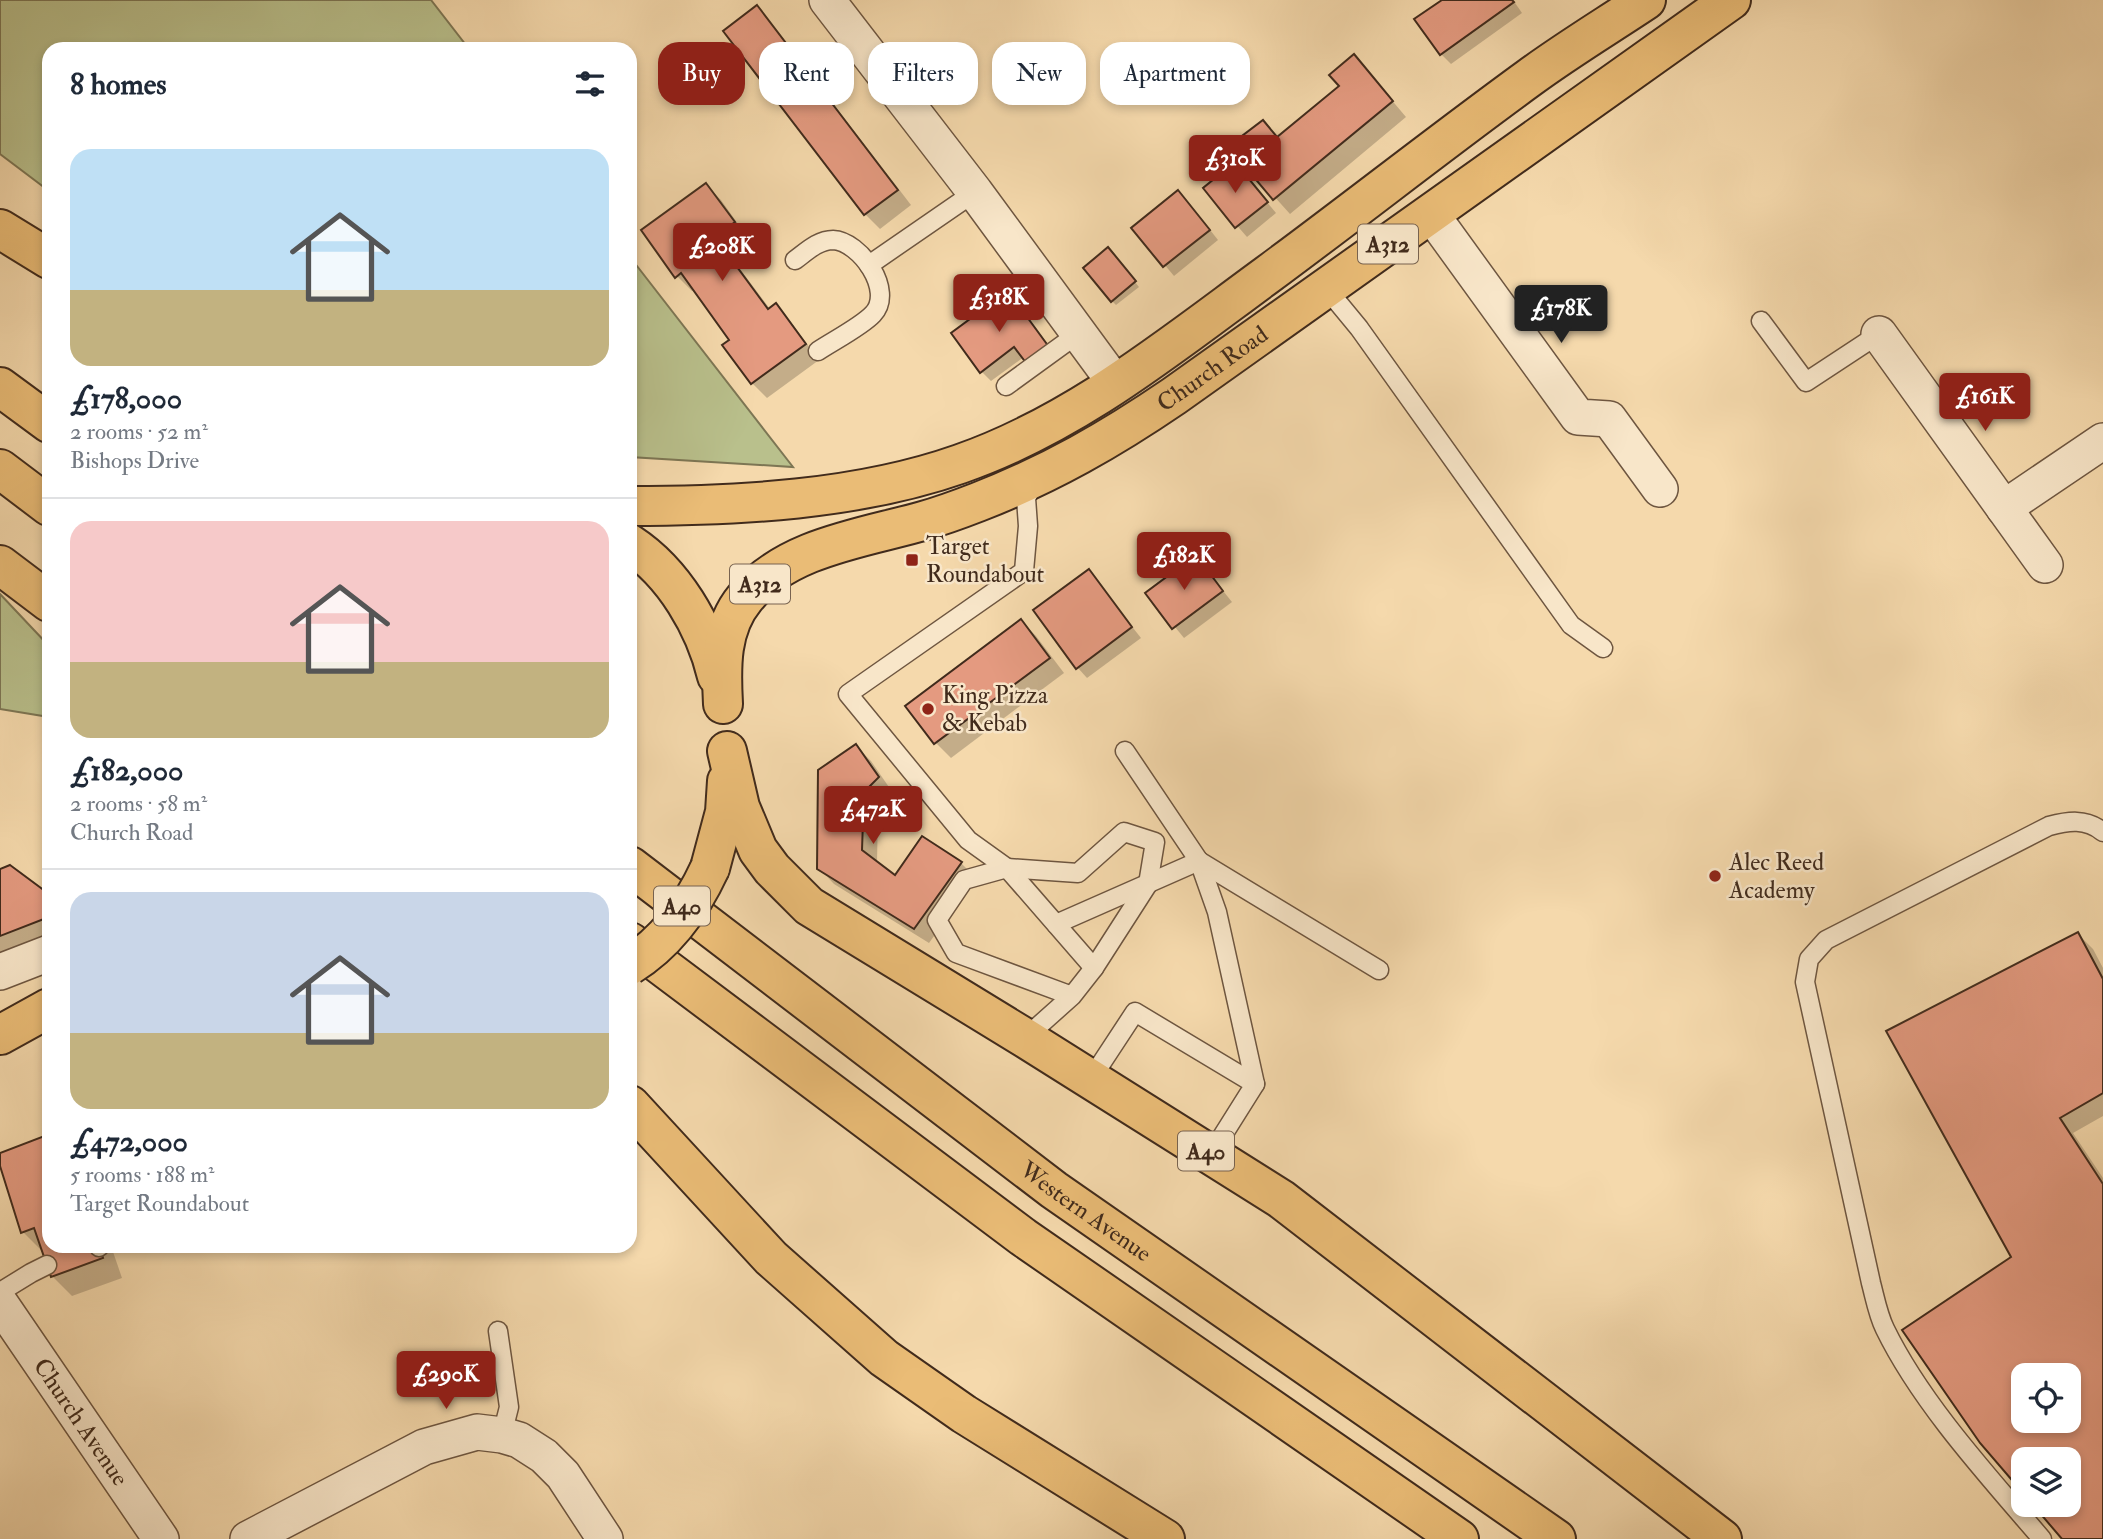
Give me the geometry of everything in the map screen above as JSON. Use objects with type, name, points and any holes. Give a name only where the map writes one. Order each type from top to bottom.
[{"type":"main road","name":"Church Road","points":[[637,506],[696,506],[762,501],[831,493],[898,481],[958,465],[1008,445],[1056,421],[1116,384],[1529,78],[1646,0]]},
{"type":"main road","name":"Church Road","points":[[723,704],[722,656],[733,616],[745,598],[765,579],[792,560],[927,520],[1037,478],[1078,457],[1139,420],[1731,0]]},
{"type":"main road","points":[[0,229],[42,255]]},
{"type":"main road","points":[[0,387],[42,418]]},
{"type":"main road","points":[[0,469],[42,501]]},
{"type":"main road","name":"A312","points":[[637,550],[656,566],[690,610],[712,656],[723,704],[727,751],[725,811],[710,868],[699,892],[674,927],[637,959]]},
{"type":"main road","points":[[0,565],[42,597]]},
{"type":"main road","name":"A40","points":[[727,751],[732,780],[758,850],[788,887],[809,906],[1282,1199],[1722,1539]]},
{"type":"main road","name":"Western Avenue","points":[[637,871],[1054,1190],[1556,1539]]},
{"type":"main road","name":"A40","points":[[637,947],[1023,1237],[1459,1539]]},
{"type":"main road","points":[[0,1035],[42,1012]]},
{"type":"main road","points":[[0,1043],[42,1028]]},
{"type":"main road","points":[[637,1113],[771,1258],[884,1358],[964,1414],[1165,1539]]},
{"type":"main road","points":[[1120,1512],[1147,1539]]},
{"type":"street","points":[[827,0],[975,192],[1116,384]]},
{"type":"street","points":[[1431,214],[1578,417],[1609,419],[1660,489]]},
{"type":"street","points":[[1878,334],[2045,565]]},
{"type":"street","points":[[2004,508],[2103,441]]},
{"type":"street","points":[[0,972],[42,956]]},
{"type":"street","name":"Church Avenue","points":[[0,1303],[161,1539]]},
{"type":"street","points":[[248,1539],[424,1447],[477,1432],[519,1440],[544,1456],[563,1475],[605,1539]]},
{"type":"lane","points":[[869,265],[975,192]]},
{"type":"lane","points":[[794,260],[819,243],[833,240],[845,243],[859,252],[869,265],[881,295],[874,314],[818,351]]},
{"type":"lane","points":[[1326,288],[1359,328],[1571,625],[1603,648]]},
{"type":"lane","points":[[1761,321],[1806,382],[1878,334]]},
{"type":"lane","points":[[1006,386],[1079,332]]},
{"type":"lane","points":[[1037,478],[1026,498],[1028,526],[1024,570],[848,694],[968,839],[1007,868],[1094,968]]},
{"type":"lane","points":[[1125,751],[1199,861],[1217,912],[1255,1084],[1210,1154]]},
{"type":"lane","points":[[2042,1539],[1980,1466],[1910,1375],[1884,1327],[1868,1270],[1805,982],[1809,959],[1826,940],[2049,826],[2070,820],[2094,824],[2103,832]]},
{"type":"lane","points":[[1025,1038],[1072,996],[1094,968],[1148,884],[1155,842],[1124,832],[1078,873],[1007,868],[964,880],[937,920],[956,953],[1072,996]]},
{"type":"lane","points":[[1056,924],[1199,861]]},
{"type":"lane","points":[[1199,861],[1379,970]]},
{"type":"lane","points":[[1091,1079],[1135,1012],[1255,1084]]},
{"type":"lane","points":[[0,1292],[47,1265]]},
{"type":"lane","points":[[498,1331],[509,1407],[502,1435]]},
{"type":"green space","points":[[0,0],[431,0],[464,42],[42,42],[42,186],[0,154]]},
{"type":"green space","points":[[637,266],[793,467],[637,457]]},
{"type":"green space","points":[[0,594],[42,639],[42,716],[0,709]]},
{"type":"building","points":[[1442,0],[1514,2],[1440,55],[1414,19]]},
{"type":"building","points":[[757,5],[785,42],[759,42],[759,78],[745,60],[745,42],[731,42],[723,31]]},
{"type":"building","points":[[1354,54],[1393,101],[1273,200],[1242,163],[1251,155],[1238,139],[1263,120],[1277,137],[1339,86],[1329,75]]},
{"type":"building","points":[[780,105],[833,105],[898,190],[864,215]]},
{"type":"building","points":[[1235,162],[1268,202],[1235,228],[1203,188]]},
{"type":"building","points":[[706,183],[735,222],[715,237],[768,309],[776,303],[806,344],[751,384],[722,345],[729,340],[681,273],[675,278],[641,230]]},
{"type":"building","points":[[1178,190],[1210,230],[1163,267],[1131,228]]},
{"type":"building","points":[[1108,247],[1136,281],[1111,302],[1083,268]]},
{"type":"building","points":[[1008,291],[1049,347],[1027,364],[1014,347],[980,373],[951,333]]},
{"type":"building","points":[[1196,555],[1223,591],[1172,629],[1145,593]]},
{"type":"building","points":[[1089,569],[1132,627],[1076,669],[1033,610]]},
{"type":"building","points":[[1021,619],[1050,658],[934,744],[905,706]]},
{"type":"building","points":[[856,744],[879,777],[864,792],[862,850],[895,875],[922,836],[962,862],[914,929],[817,869],[818,770]]},
{"type":"building","points":[[10,865],[42,889],[42,920],[0,936],[0,869]]},
{"type":"building","points":[[2078,932],[2103,979],[2103,1093],[2060,1118],[2103,1184],[2103,1539],[2062,1539],[2043,1517],[2081,1517],[2081,1447],[2011,1447],[2011,1479],[1980,1443],[1902,1330],[2011,1257],[1886,1031]]},
{"type":"building","points":[[42,1137],[42,1251],[34,1228],[21,1233],[0,1166],[0,1153]]},
{"type":"building","points":[[43,1253],[101,1253],[103,1258],[51,1277]]},
{"type":"place","name":"Target Roundabout","points":[[912,560]]},
{"type":"place","name":"King Pizza & Kebab","points":[[928,709]]},
{"type":"place","name":"Alec Reed Academy","points":[[1715,876]]}]
